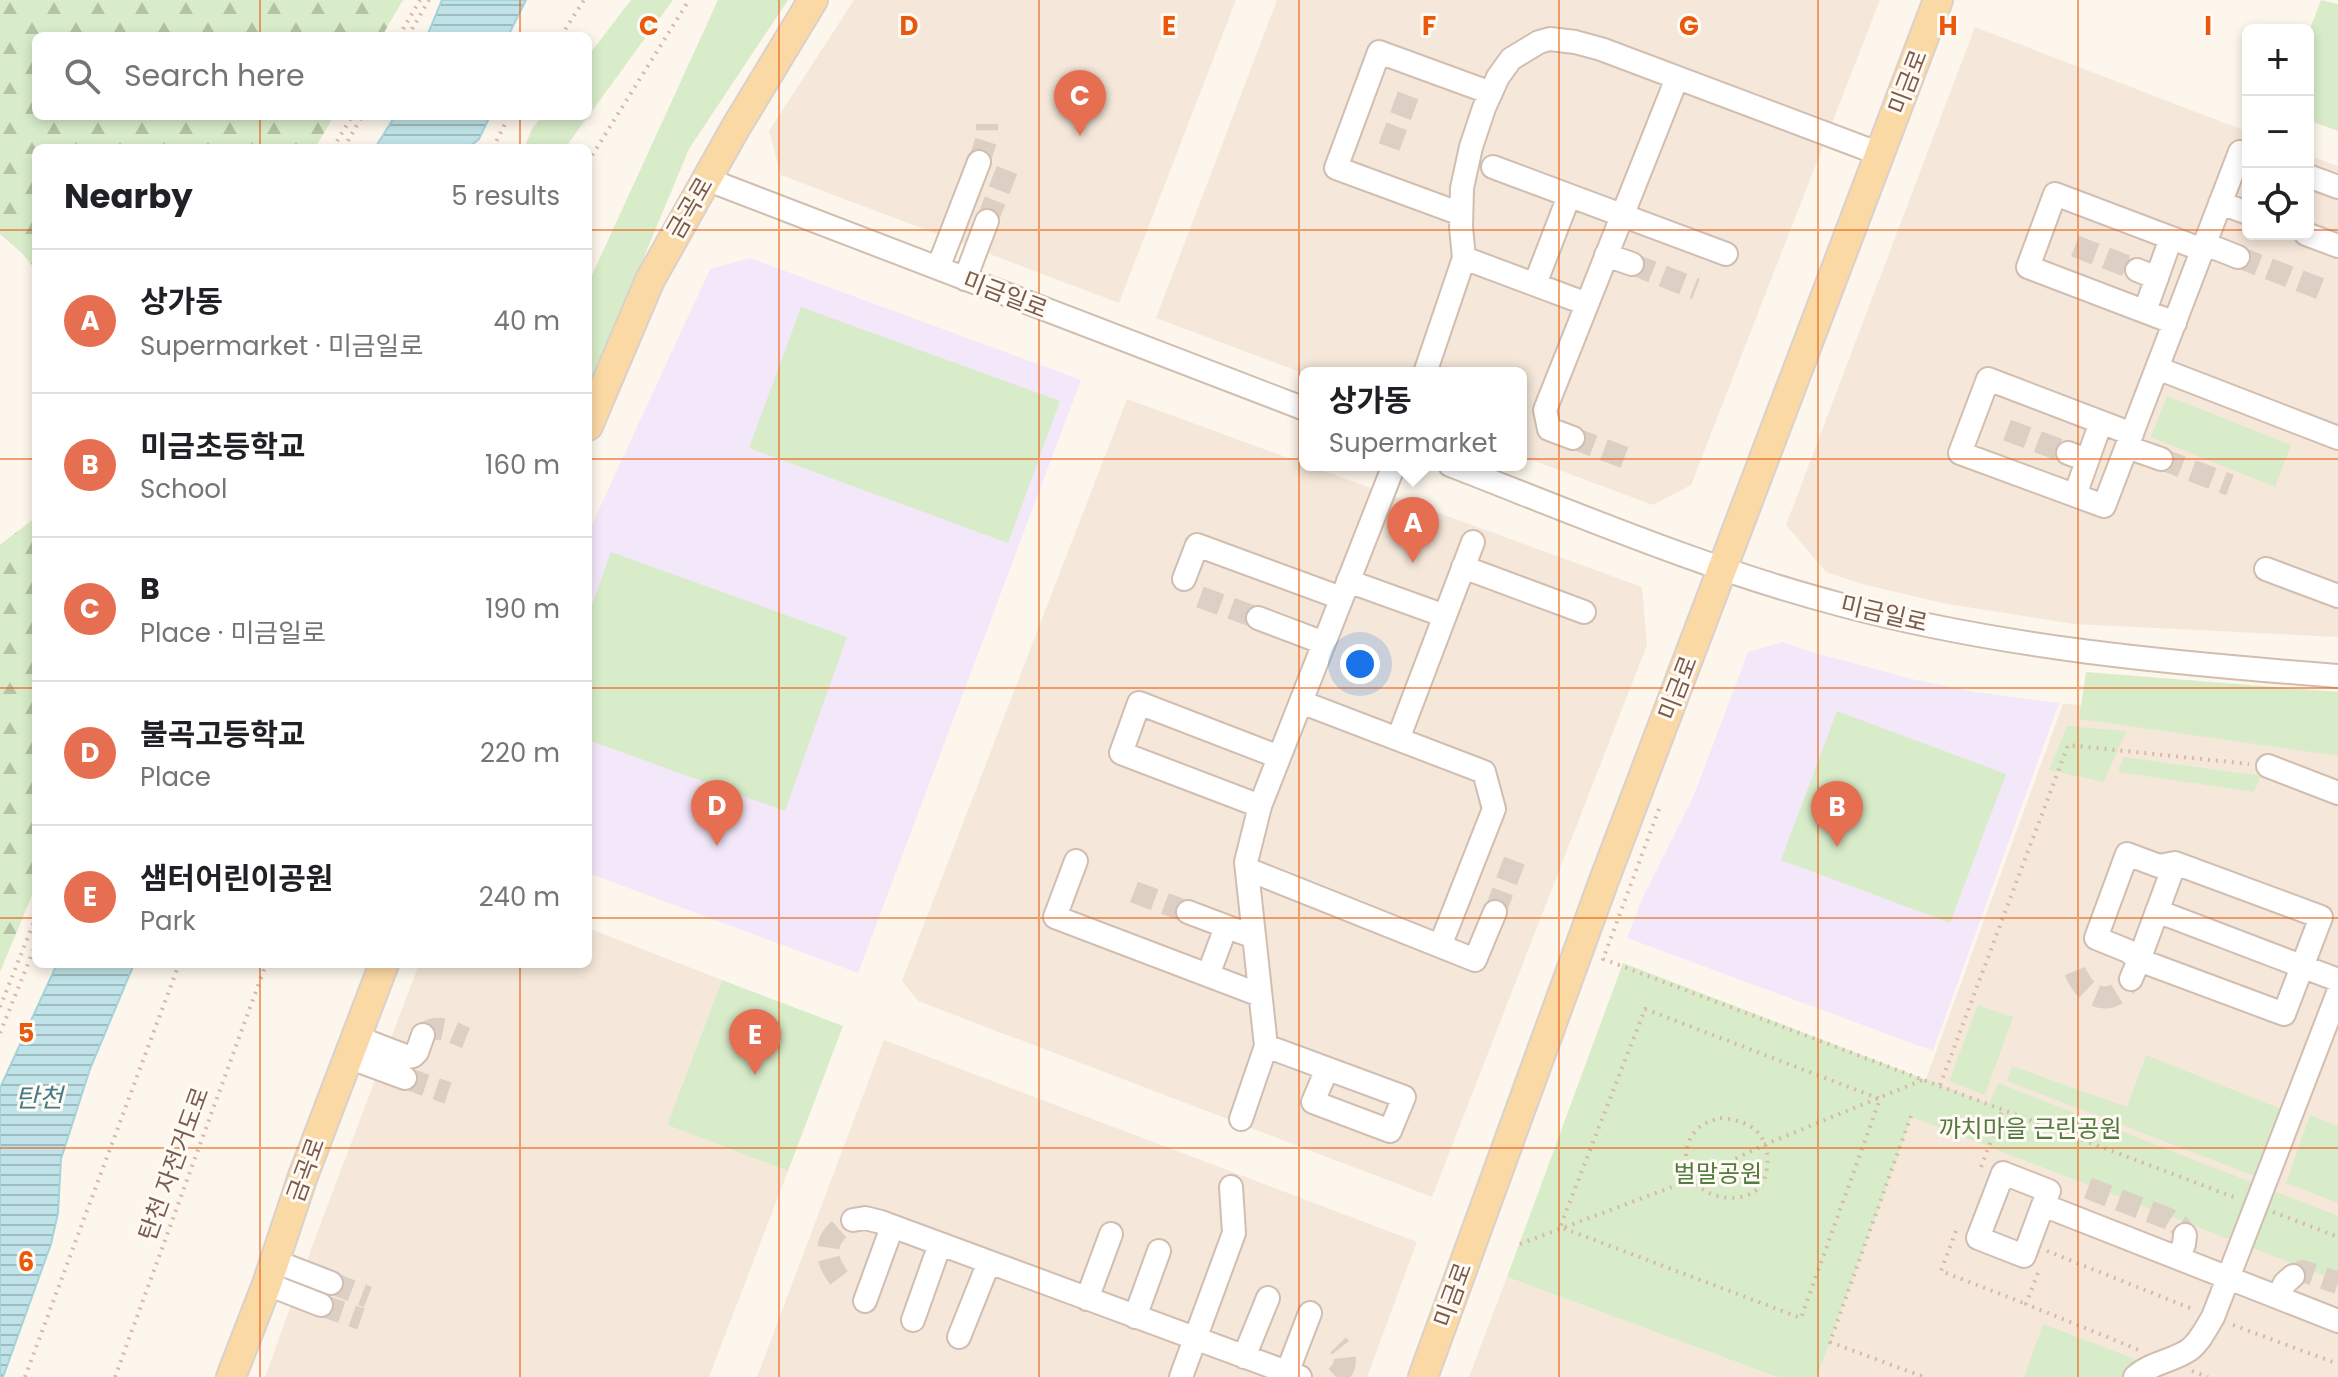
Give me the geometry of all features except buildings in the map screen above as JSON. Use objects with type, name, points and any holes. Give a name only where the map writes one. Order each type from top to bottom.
[{"type":"main road","name":"금곡로","points":[[592,417],[650,280],[706,179],[813,0]]},
{"type":"main road","name":"미금로","points":[[1423,1377],[1603,883],[1938,0]]},
{"type":"main road","name":"금곡로","points":[[231,1377],[382,968]]},
{"type":"street","points":[[1427,367],[1464,258],[1462,188],[1471,147],[1498,77],[1511,59],[1529,46],[1550,39],[1601,49],[1880,154]]},
{"type":"street","points":[[1461,214],[1336,168],[1379,52],[1416,76],[1491,93]]},
{"type":"street","points":[[1573,438],[1549,429],[1545,410],[1677,78]]},
{"type":"street","points":[[2161,459],[2130,440],[2101,422],[1988,379],[1960,453],[2104,506],[2130,440],[2157,368],[2175,323],[2220,203],[2242,153]]},
{"type":"street","points":[[938,268],[979,162]]},
{"type":"street","points":[[1493,167],[1726,254]]},
{"type":"street","points":[[2314,178],[2338,187]]},
{"type":"street","name":"미금일로","points":[[706,179],[1299,407]]},
{"type":"street","points":[[2175,323],[2028,267],[2055,194],[2171,238],[2238,257]]},
{"type":"street","points":[[1535,284],[1569,196]]},
{"type":"street","points":[[2220,203],[2242,211]]},
{"type":"street","points":[[965,279],[987,221]]},
{"type":"street","points":[[2314,237],[2338,246]]},
{"type":"street","points":[[2145,311],[2147,274],[2171,238]]},
{"type":"street","points":[[1606,255],[1632,264]]},
{"type":"street","points":[[1464,258],[1587,304]]},
{"type":"street","points":[[2157,368],[2338,438]]},
{"type":"street","points":[[2075,495],[2078,457],[2101,422]]},
{"type":"street","points":[[1241,1119],[1266,1046],[1246,862],[1260,806],[1392,471]]},
{"type":"street","name":"미금일로","points":[[1466,471],[1724,568],[1844,606],[2060,649],[2338,676]]},
{"type":"street","points":[[1398,739],[1473,542]]},
{"type":"street","points":[[1184,579],[1197,545],[1345,590],[1445,616]]},
{"type":"street","points":[[1463,567],[1584,612]]},
{"type":"street","points":[[2266,569],[2338,596]]},
{"type":"street","points":[[1258,618],[1324,643]]},
{"type":"street","points":[[1301,702],[1484,772],[1494,809],[1440,946]]},
{"type":"street","points":[[1260,806],[1121,753],[1139,703],[1279,757]]},
{"type":"street","points":[[2268,766],[2338,793]]},
{"type":"street","points":[[2127,854],[2159,866],[2175,863],[2321,917],[2284,1014],[2135,969],[2128,951],[2096,938],[2127,854]]},
{"type":"street","points":[[1076,861],[1055,917],[1260,995]]},
{"type":"street","points":[[2135,969],[2175,863]]},
{"type":"street","points":[[1247,869],[1475,960],[1495,912]]},
{"type":"street","points":[[2157,911],[2338,980]]},
{"type":"street","points":[[1188,912],[1254,937]]},
{"type":"street","points":[[1208,975],[1226,927]]},
{"type":"street","points":[[2135,1377],[2188,1351],[2200,1339],[2213,1317],[2338,993]]},
{"type":"street","points":[[352,1047],[408,1057],[417,1052],[423,1035]]},
{"type":"street","points":[[1266,1046],[1327,1069]]},
{"type":"street","points":[[352,1047],[405,1078]]},
{"type":"street","points":[[1181,1377],[1234,1233],[1231,1187]]},
{"type":"street","points":[[2043,1205],[2338,1321]]},
{"type":"street","points":[[853,1220],[865,1218],[892,1227],[1293,1375],[1310,1313]]},
{"type":"street","points":[[865,1301],[892,1227]]},
{"type":"street","points":[[1087,1299],[1111,1234]]},
{"type":"street","points":[[2178,1258],[2185,1235]]},
{"type":"street","points":[[913,1320],[940,1244]]},
{"type":"street","points":[[1135,1317],[1159,1251]]},
{"type":"street","points":[[959,1337],[989,1262]]},
{"type":"street","points":[[270,1272],[331,1283]]},
{"type":"street","points":[[270,1272],[321,1305]]},
{"type":"street","points":[[2278,1297],[2285,1283],[2293,1276]]},
{"type":"street","points":[[1244,1357],[1268,1298]]},
{"type":"path","points":[[401,32],[420,0]]},
{"type":"path","points":[[410,32],[429,0]]},
{"type":"path","points":[[564,32],[584,0]]},
{"type":"path","points":[[592,156],[689,0]]},
{"type":"path","points":[[335,144],[350,120]]},
{"type":"path","points":[[346,144],[360,120]]},
{"type":"path","points":[[495,144],[507,120]]},
{"type":"path","points":[[1940,1085],[2068,745],[2268,766]]},
{"type":"path","points":[[1663,798],[1603,959],[2338,1237]]},
{"type":"path","points":[[0,1007],[32,927]]},
{"type":"path","points":[[0,1033],[32,954]]},
{"type":"path","points":[[25,1377],[178,968]]},
{"type":"path","name":"탄천 자전거도로","points":[[115,1377],[265,968]]},
{"type":"path","points":[[1560,1227],[1645,1009],[1880,1099]]},
{"type":"path","points":[[1520,1244],[1693,1179],[1766,1144],[1925,1079]]},
{"type":"path","points":[[1560,1227],[1801,1318],[1880,1099]]},
{"type":"path","points":[[1911,1116],[1830,1342],[1924,1377]]},
{"type":"path","points":[[1720,1118],[1737,1119],[1754,1128],[1766,1144],[1769,1159],[1765,1179],[1754,1192],[1743,1197],[1731,1199],[1702,1189],[1686,1164],[1686,1147],[1694,1132],[1705,1123],[1720,1118]]},
{"type":"path","points":[[2046,1251],[2338,1364]]},
{"type":"path","points":[[2041,1264],[2026,1304],[2143,1351]]},
{"type":"shaded area","points":[[854,0],[1236,0],[1119,303],[781,175],[769,131]]},
{"type":"shaded area","points":[[1277,0],[1880,0],[1691,485],[1653,505],[1527,458],[1527,367],[1299,367],[1299,372],[1156,318]]},
{"type":"shaded area","points":[[1975,27],[2242,130],[2242,240],[2314,240],[2314,157],[2338,166],[2338,637],[2074,624],[1942,603],[1826,572],[1786,525]]},
{"type":"shaded area","points":[[750,258],[1081,380],[858,973],[592,874],[592,524],[710,269]]},
{"type":"shaded area","points":[[1127,399],[1299,462],[1299,471],[1324,471],[1642,587],[1647,645],[1432,1197],[918,1001],[902,981]]},
{"type":"shaded area","points":[[1783,642],[1916,680],[1975,692],[2059,703],[1933,1051],[1627,938],[1642,899],[1694,795],[1748,652]]},
{"type":"shaded area","points":[[2063,704],[2338,713],[2338,1377],[1817,1377]]},
{"type":"shaded area","points":[[592,930],[722,980],[667,1125],[788,1171],[709,1377],[265,1377],[417,968],[592,968]]},
{"type":"shaded area","points":[[884,1040],[1417,1242],[1367,1377],[757,1377]]},
{"type":"shaded area","points":[[1507,1277],[1777,1377],[1469,1377]]},
{"type":"green space","points":[[0,0],[403,0],[384,32],[32,32],[32,120],[332,120],[317,144],[32,144],[32,265],[0,234]]},
{"type":"green space","points":[[631,0],[673,0],[592,111],[592,51]]},
{"type":"green space","points":[[718,0],[788,0],[689,149],[592,381],[592,275]]},
{"type":"green space","points":[[2321,0],[2338,4],[2338,131],[2314,122],[2312,24]]},
{"type":"green space","points":[[539,120],[585,120],[568,144],[526,144]]},
{"type":"green space","points":[[801,307],[1060,401],[1008,543],[749,448]]},
{"type":"green space","points":[[2167,396],[2291,445],[2275,487],[2151,437]]},
{"type":"green space","points":[[32,520],[32,896],[0,972],[0,545]]},
{"type":"green space","points":[[611,552],[847,637],[785,811],[592,741],[592,605]]},
{"type":"green space","points":[[2086,672],[2338,692],[2338,756],[2079,719]]},
{"type":"green space","points":[[1837,711],[2006,774],[1950,923],[1781,860]]},
{"type":"green space","points":[[2067,726],[2126,731],[2104,782],[2049,770]]},
{"type":"green space","points":[[2124,757],[2261,776],[2254,792],[2118,772]]},
{"type":"green space","name":"벌말공원","points":[[1623,963],[1989,1104],[1998,1083],[2338,1216],[2338,1281],[1912,1117],[1817,1377],[1777,1377],[1507,1277]]},
{"type":"green space","points":[[722,980],[843,1026],[788,1171],[667,1125]]},
{"type":"green space","points":[[1978,1005],[2013,1017],[1985,1095],[1949,1081]]},
{"type":"green space","points":[[2146,1055],[2281,1109],[2257,1177],[2007,1081],[2012,1066],[2127,1107]]},
{"type":"green space","points":[[2310,1115],[2338,1126],[2338,1203],[2286,1183]]},
{"type":"green space","points":[[2043,1324],[2140,1361],[2127,1377],[2024,1377]]},
{"type":"water","points":[[442,0],[526,0],[510,32],[429,32]]},
{"type":"water","points":[[392,120],[488,120],[479,139],[473,144],[378,144]]},
{"type":"water","name":"탄천","points":[[55,968],[132,968],[90,1069],[61,1159],[58,1213],[51,1244],[3,1377],[0,1377],[0,1088]]},
{"type":"tunnel","points":[[1389,147],[1412,85]]},
{"type":"tunnel","points":[[979,162],[987,138],[987,124]]},
{"type":"tunnel","points":[[987,221],[1007,170]]},
{"type":"tunnel","points":[[2075,246],[2137,270]]},
{"type":"tunnel","points":[[2238,257],[2329,292]]},
{"type":"tunnel","points":[[1632,264],[1696,289]]},
{"type":"tunnel","points":[[2007,430],[2068,453]]},
{"type":"tunnel","points":[[1573,438],[1634,461]]},
{"type":"tunnel","points":[[2161,459],[2230,485]]},
{"type":"tunnel","points":[[1200,597],[1258,618]]},
{"type":"tunnel","points":[[1495,912],[1518,851]]},
{"type":"tunnel","points":[[1134,892],[1188,912]]},
{"type":"tunnel","points":[[2075,971],[2086,989],[2101,997],[2116,994],[2131,979]]},
{"type":"tunnel","points":[[423,1035],[438,1029],[466,1038]]},
{"type":"tunnel","points":[[405,1078],[448,1093]]},
{"type":"tunnel","points":[[2088,1188],[2169,1219],[2180,1226],[2185,1235]]},
{"type":"tunnel","points":[[839,1278],[829,1260],[829,1245],[837,1231],[853,1220]]},
{"type":"tunnel","points":[[2293,1276],[2303,1271],[2338,1283]]},
{"type":"tunnel","points":[[331,1283],[368,1297]]},
{"type":"tunnel","points":[[321,1305],[361,1319]]},
{"type":"tunnel","points":[[1336,1377],[1345,1361],[1338,1345]]},
{"type":"place","name":"B","points":[[1080,136]]},
{"type":"place","name":"상가동","points":[[1413,563]]},
{"type":"place","name":"불곡고등학교","points":[[717,846]]},
{"type":"place","name":"미금초등학교","points":[[1837,847]]},
{"type":"place","name":"샘터어린이공원","points":[[755,1075]]},
{"type":"park label","name":"까치마을 근린공원","points":[[2030,1129]]}]
